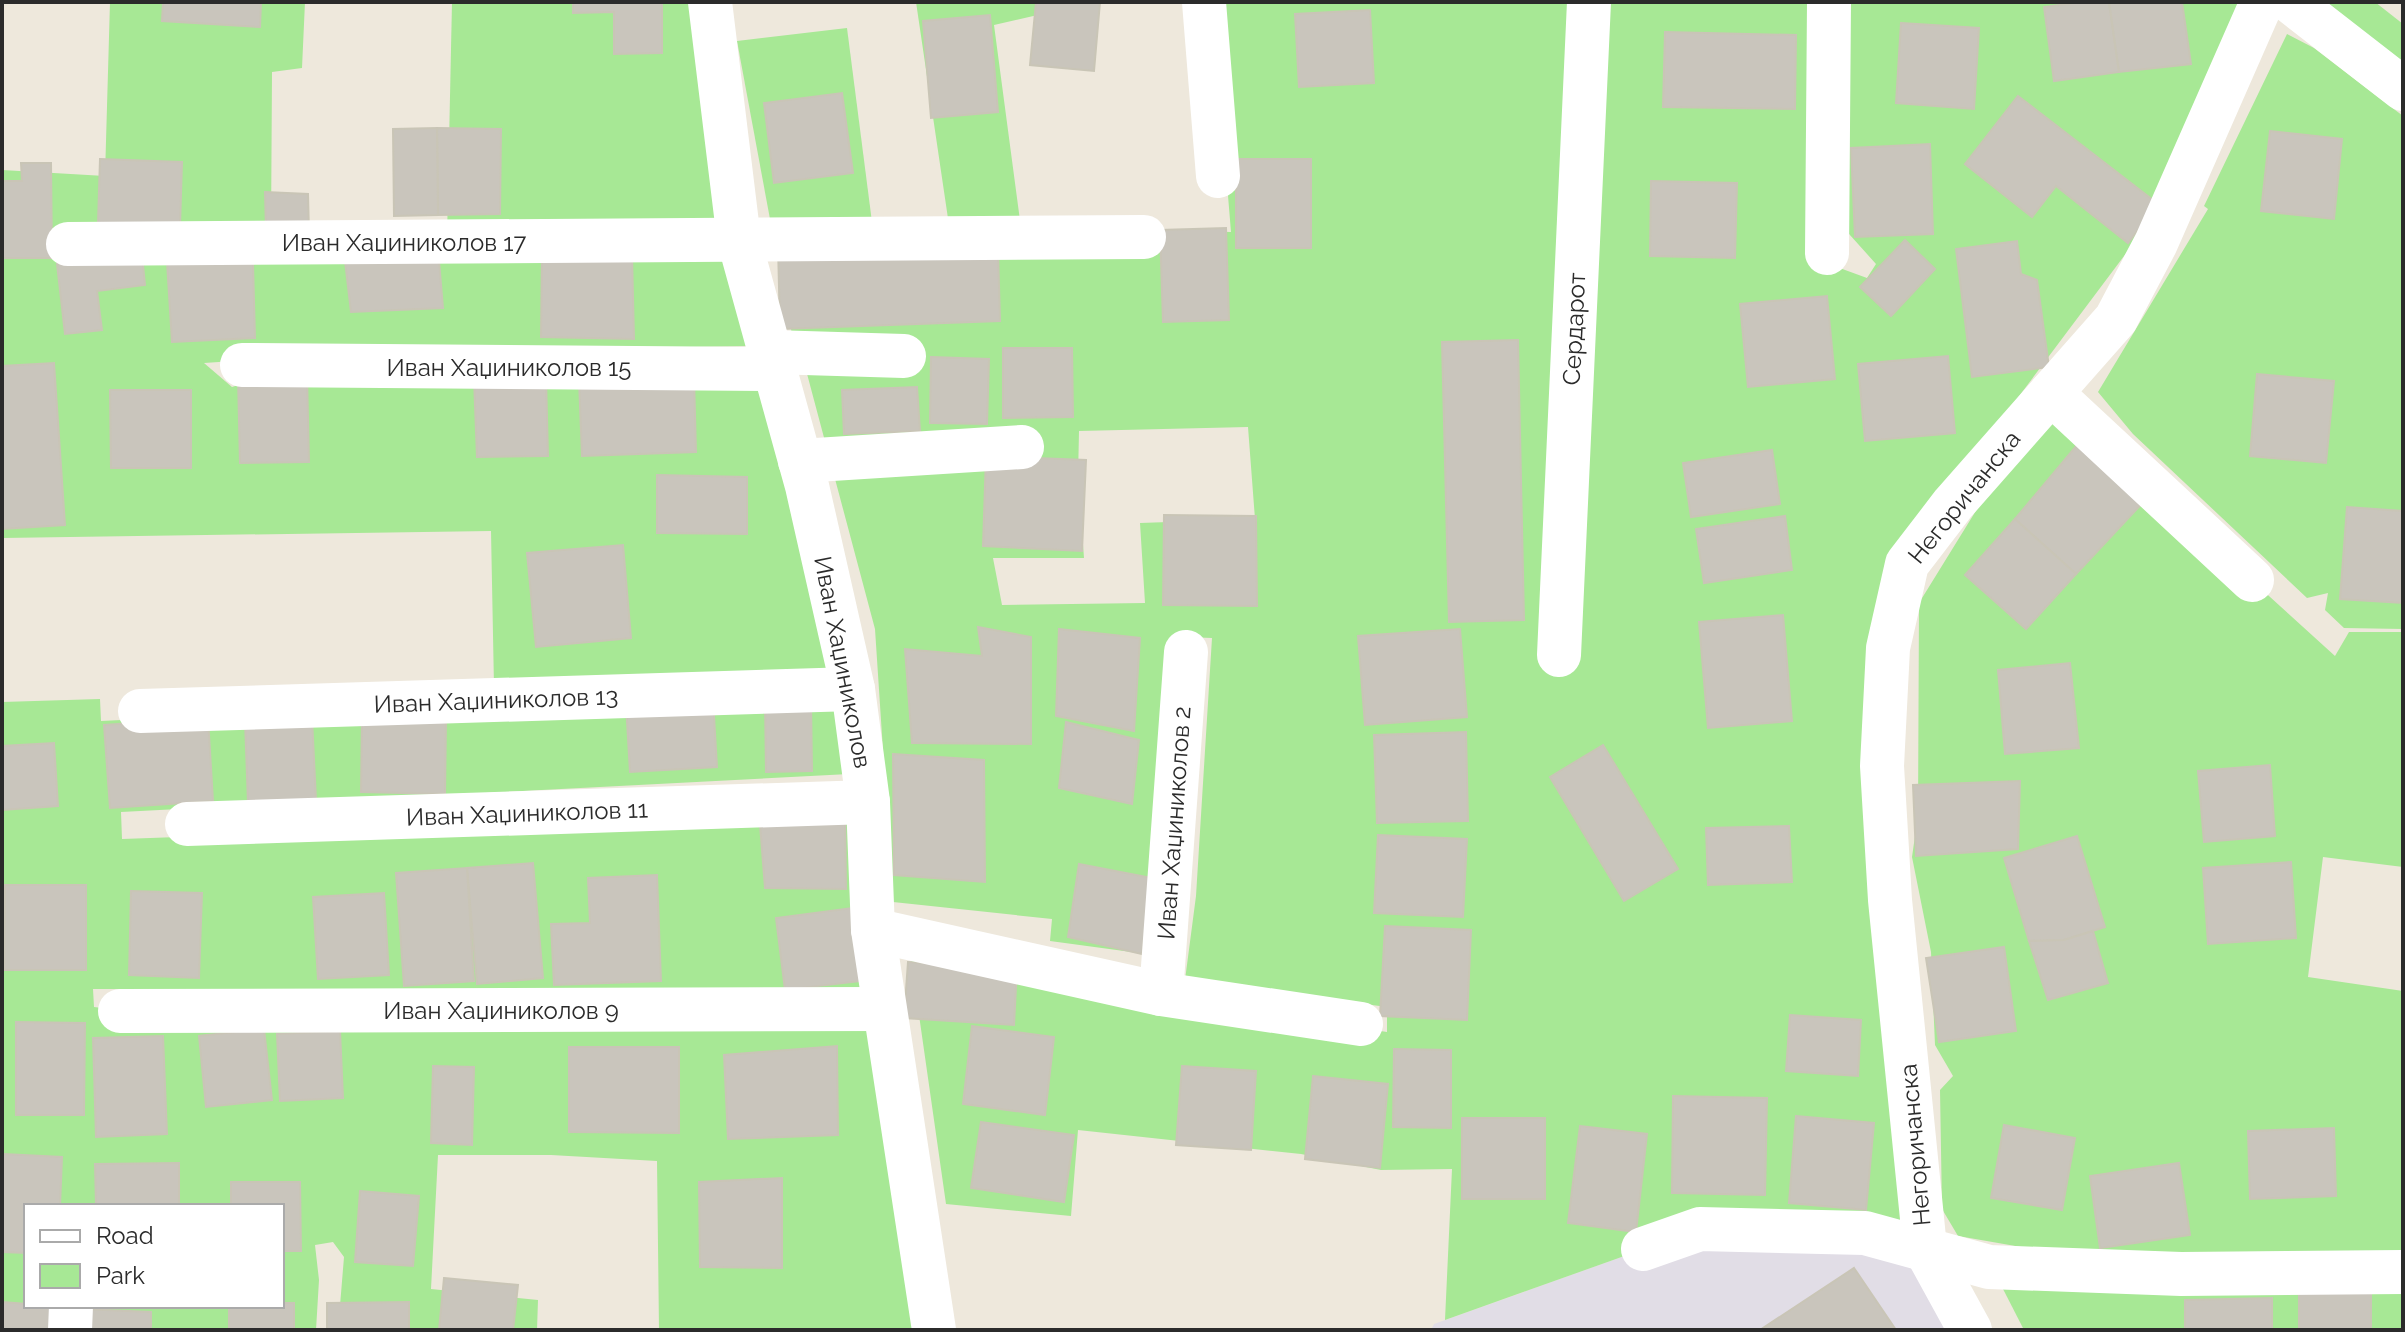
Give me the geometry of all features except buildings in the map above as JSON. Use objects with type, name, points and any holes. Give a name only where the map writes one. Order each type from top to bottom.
[{"type":"street","name":"Иван Хаџиниколов","points":[[710,2],[739,240],[800,461],[853,689],[868,802],[873,930],[934,1330]]},
{"type":"street","points":[[1204,2],[1218,176]]},
{"type":"street","name":"Сердарот","points":[[1559,655],[1589,2]]},
{"type":"street","points":[[1827,253],[1825,154],[1829,2]]},
{"type":"street","name":"Негоричанска","points":[[1970,1330],[1925,1248],[1890,900],[1882,766],[1888,648],[1907,564],[1953,504],[2116,319],[2156,243],[2262,2]]},
{"type":"street","points":[[2291,2],[2403,89]]},
{"type":"street","name":"Иван Хаџиниколов 17","points":[[68,244],[1144,237]]},
{"type":"street","name":"Иван Хаџиниколов 15","points":[[242,365],[904,356]]},
{"type":"street","points":[[2051,393],[2252,580]]},
{"type":"street","points":[[800,461],[1022,447]]},
{"type":"street","name":"Иван Хаџиниколов 2","points":[[1161,994],[1186,652]]},
{"type":"street","name":"Иван Хаџиниколов 13","points":[[140,711],[853,689]]},
{"type":"street","name":"Иван Хаџиниколов 11","points":[[187,824],[868,802]]},
{"type":"street","points":[[873,930],[1161,994],[1361,1024]]},
{"type":"street","name":"Иван Хаџиниколов 9","points":[[120,1011],[883,1009]]},
{"type":"street","name":"Негоричанска","points":[[1643,1249],[1700,1229],[1865,1233],[1989,1267],[2071,1272],[2403,1272]]},
{"type":"street","points":[[70,1330],[71,1308]]},
{"type":"shaded area","points":[[1700,1229],[1925,1248],[1970,1330],[1431,1330],[1434,1324]]},
{"type":"green space","points":[[110,2],[305,2],[302,68],[272,72],[271,232],[729,253],[746,346],[355,353],[204,363],[232,387],[248,382],[751,369],[787,472],[836,674],[494,687],[491,531],[2,538],[2,170],[105,176]]},
{"type":"green space","points":[[452,2],[700,2],[727,228],[447,238]]},
{"type":"green space","points":[[916,2],[1094,2],[994,25],[1021,228],[950,232]]},
{"type":"green space","points":[[1212,2],[1819,2],[1815,259],[1867,278],[1876,264],[1841,225],[1846,2],[2245,2],[2157,212],[1900,555],[1904,1220],[1700,1229],[1445,1320],[1452,1169],[1381,1170],[1301,1154],[1078,1130],[1071,1216],[946,1204],[911,959],[1387,1032],[1387,1007],[1185,980],[1196,896],[1212,638],[1186,637],[1161,956],[1050,941],[1052,919],[893,902],[875,629],[802,355],[792,335],[778,251],[1067,229],[1231,232]],"holes":[[[1248,427],[1255,519],[1140,523],[1145,603],[1002,605],[993,558],[1084,558],[1078,478],[1079,431]]]},
{"type":"green space","points":[[2325,2],[2375,2],[2403,24],[2403,62]]},
{"type":"green space","points":[[847,28],[873,230],[772,230],[737,41]]},
{"type":"green space","points":[[2287,34],[2314,48],[2403,116],[2403,629],[2344,628],[2325,610],[2328,593],[2307,598],[2133,434],[2098,392],[2208,209],[2204,206]]},
{"type":"green space","points":[[2055,402],[2335,656],[2349,632],[2403,632],[2403,867],[2323,857],[2308,977],[2403,991],[2403,1251],[2056,1253],[1958,1236],[1942,1209],[1940,1090],[1953,1076],[1935,1045],[1931,952],[1912,857],[1918,815],[1919,603],[1990,488]]},
{"type":"green space","points":[[840,698],[849,774],[121,812],[122,839],[851,813],[870,989],[93,989],[94,1007],[179,1017],[873,1021],[916,1330],[659,1330],[657,1161],[551,1155],[438,1155],[431,1289],[538,1300],[537,1330],[338,1330],[344,1257],[333,1242],[315,1245],[319,1280],[316,1330],[86,1330],[85,1308],[284,1308],[284,1204],[24,1204],[24,1308],[2,1330],[2,702],[100,699],[101,721],[244,714]]},
{"type":"green space","points":[[2403,1284],[2403,1330],[2024,1330],[2003,1289]]}]
